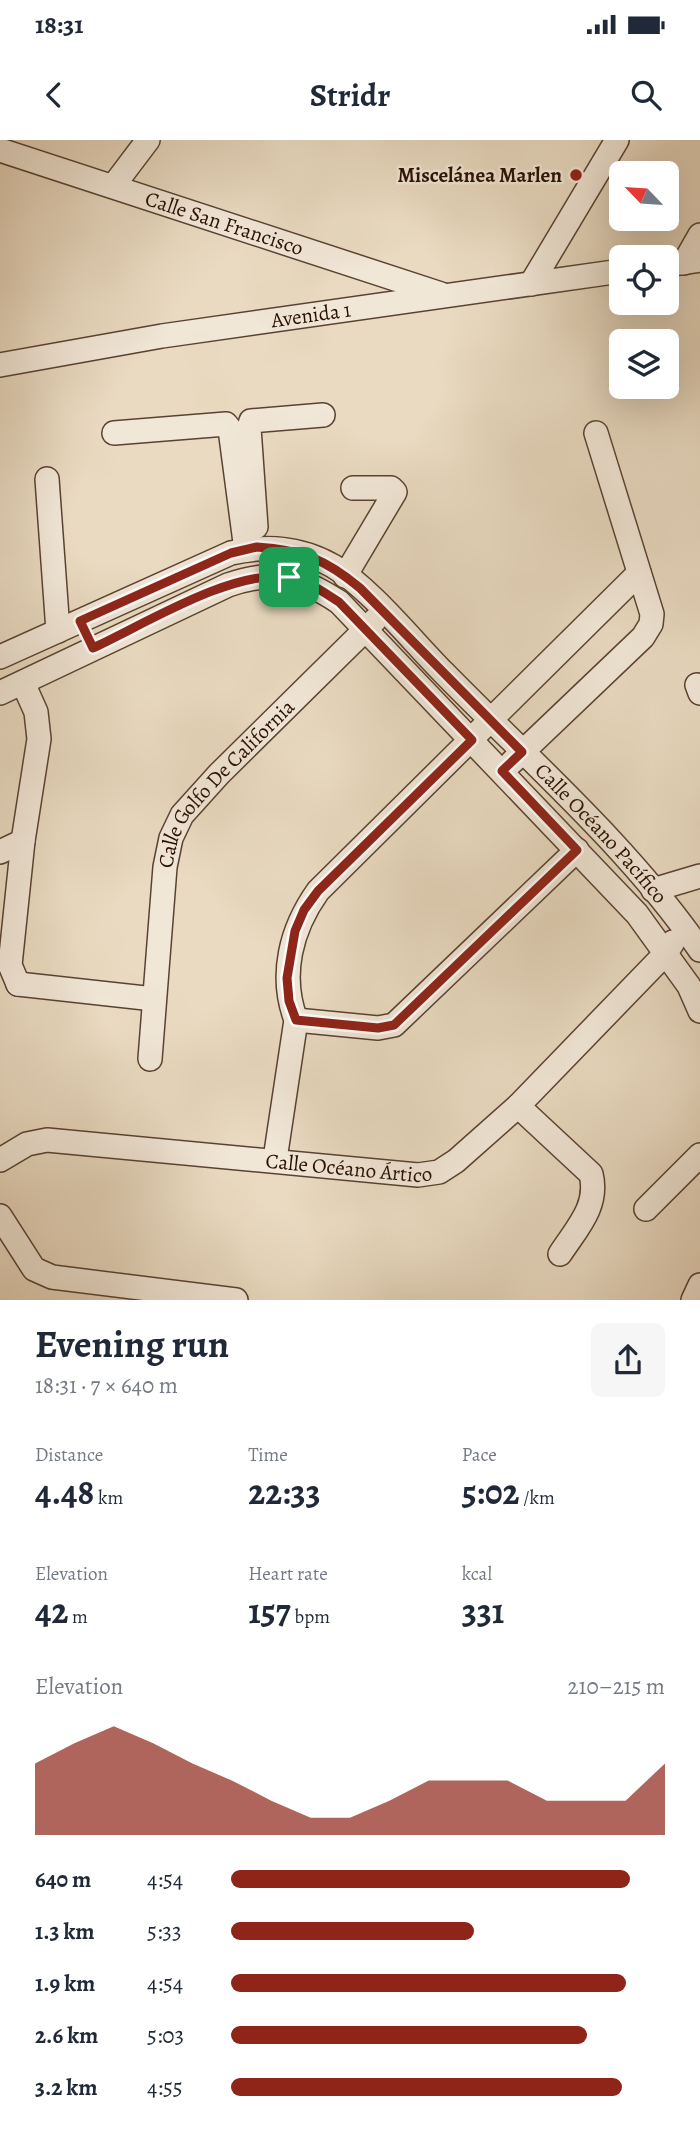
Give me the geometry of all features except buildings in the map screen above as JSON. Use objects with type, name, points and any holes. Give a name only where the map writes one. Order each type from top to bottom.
[{"type":"street","points":[[114,185],[148,140]]},
{"type":"street","points":[[531,284],[617,140]]},
{"type":"street","name":"Calle San Francisco","points":[[0,150],[448,296]]},
{"type":"street","points":[[684,263],[700,235]]},
{"type":"street","name":"Avenida 1","points":[[0,365],[162,336],[609,273]]},
{"type":"street","points":[[252,548],[251,421],[323,415]]},
{"type":"street","points":[[114,433],[226,424],[230,429],[252,548]]},
{"type":"street","points":[[502,771],[643,637],[651,624],[652,614],[596,433]]},
{"type":"street","points":[[47,479],[58,631]]},
{"type":"street","points":[[345,576],[394,492],[393,489],[353,488]]},
{"type":"street","name":"Calle Océano Pacífico","points":[[0,657],[231,553],[252,548],[310,555],[345,576],[522,752],[616,848],[683,926],[700,950]]},
{"type":"street","points":[[275,1159],[296,1020],[289,1001],[287,978],[295,931],[304,910],[318,891],[639,573]]},
{"type":"street","name":"Calle Océano Pacífico","points":[[0,693],[228,584],[256,576],[289,577],[314,586],[339,602],[637,914],[688,986],[700,1011]]},
{"type":"street","name":"Calle Golfo De California","points":[[150,1059],[165,867],[171,838],[182,814],[383,612]]},
{"type":"street","points":[[80,621],[93,648]]},
{"type":"street","points":[[23,683],[36,712],[39,739],[23,841],[9,989],[154,999]]},
{"type":"street","points":[[0,852],[23,841]]},
{"type":"street","points":[[296,1020],[378,1028],[394,1025],[577,850]]},
{"type":"street","points":[[653,890],[700,876]]},
{"type":"street","name":"Calle Océano Ártico","points":[[0,1160],[27,1144],[47,1140],[275,1159],[418,1175],[439,1171],[456,1161],[518,1106],[666,953],[683,926]]},
{"type":"street","points":[[518,1106],[591,1174],[595,1189],[591,1206],[560,1254]]},
{"type":"street","points":[[646,1209],[700,1155]]},
{"type":"street","points":[[0,1216],[34,1269],[52,1277],[236,1300]]},
{"type":"street","points":[[693,1300],[700,1285]]},
{"type":"place","name":"Miscelánea Marlen","points":[[576,175]]},
{"type":"route","points":[[257,547],[285,549],[310,555],[335,567],[360,588],[522,752],[502,771],[577,850],[394,1025],[378,1028],[296,1020],[289,1001],[287,978],[295,931],[304,910],[318,891],[472,740],[339,602],[314,586],[289,577],[256,576],[228,584],[93,648],[80,621],[231,553],[257,547]]}]
